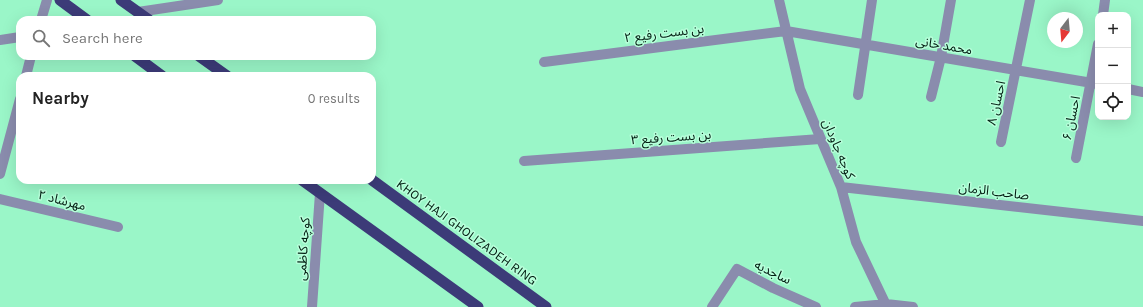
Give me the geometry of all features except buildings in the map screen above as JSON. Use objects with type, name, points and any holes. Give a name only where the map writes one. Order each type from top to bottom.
[{"type":"highway","points":[[60,0],[82,16]]},
{"type":"highway","points":[[122,0],[144,16]]},
{"type":"highway","points":[[140,60],[157,72]]},
{"type":"highway","points":[[205,60],[221,72]]},
{"type":"highway","name":"KHOY HAJI GHOLIZADEH RING","points":[[376,183],[546,307]]},
{"type":"highway","points":[[308,184],[478,307]]},
{"type":"street","points":[[42,16],[47,0]]},
{"type":"street","points":[[138,12],[218,0]]},
{"type":"street","name":"کوچه جاودان","points":[[779,0],[800,89],[841,187],[856,242],[886,305]]},
{"type":"street","points":[[858,95],[872,0]]},
{"type":"street","points":[[931,97],[941,57],[951,0]]},
{"type":"street","name":"احسان ۸","points":[[1001,142],[1017,70],[1030,0]]},
{"type":"street","points":[[1103,12],[1105,0]]},
{"type":"street","name":"محمد خانی","points":[[786,31],[1095,84]]},
{"type":"street","name":"بن بست رفیع ۲","points":[[544,62],[786,31]]},
{"type":"street","points":[[0,40],[16,38]]},
{"type":"street","points":[[27,72],[30,60]]},
{"type":"street","name":"احسان ۶","points":[[1076,158],[1095,84]]},
{"type":"street","points":[[1131,90],[1143,92]]},
{"type":"street","points":[[0,174],[16,114]]},
{"type":"street","name":"بن بست رفیع ۳","points":[[524,161],[820,139]]},
{"type":"street","name":"صاحب الزمان","points":[[841,187],[1143,222]]},
{"type":"street","name":"کوچه کاظمی","points":[[312,307],[320,193]]},
{"type":"street","name":"مهرشاد ۲","points":[[0,198],[118,227]]},
{"type":"street","name":"ساجدیه","points":[[712,307],[737,269],[773,288],[816,307]]},
{"type":"street","points":[[855,307],[886,305],[913,307]]}]
